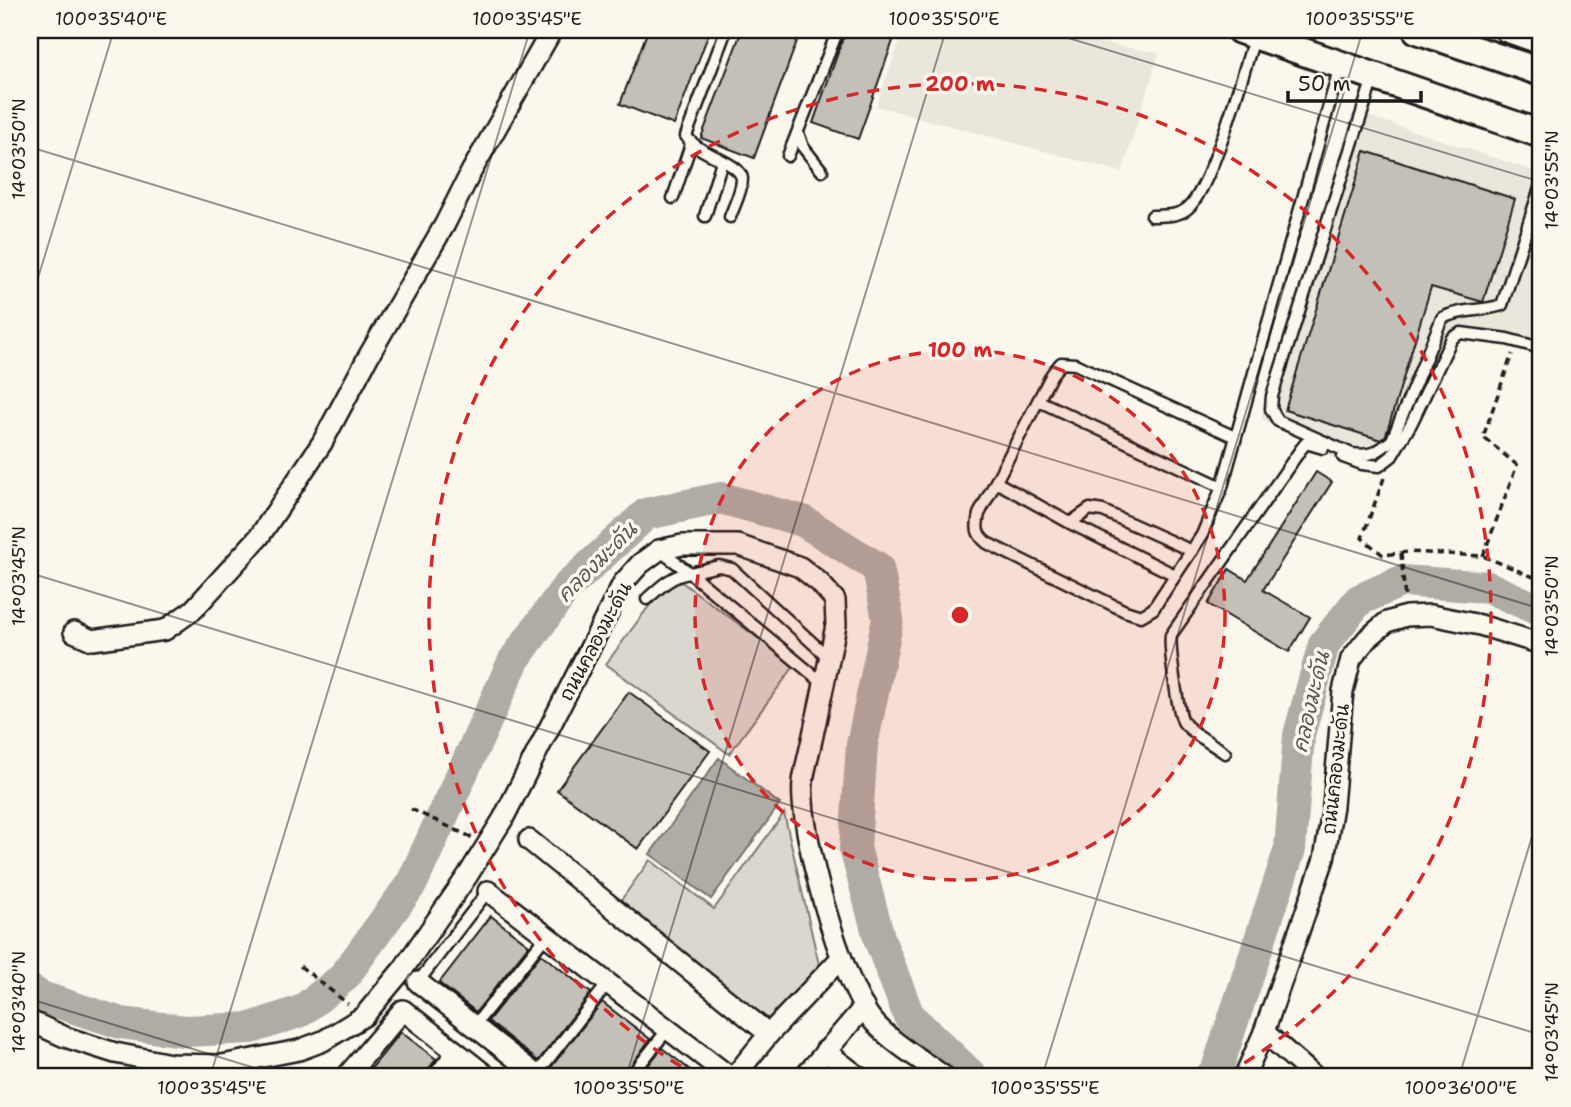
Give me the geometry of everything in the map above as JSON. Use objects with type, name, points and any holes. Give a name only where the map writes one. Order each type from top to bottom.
[{"type":"main road","points":[[1417,30],[1541,72]]},
{"type":"main road","points":[[1248,33],[1541,134]]},
{"type":"street","points":[[74,632],[92,640],[165,630],[193,610],[259,537],[322,443],[552,30]]},
{"type":"street","points":[[659,550],[682,545],[738,545],[800,567],[819,582],[835,600],[836,625],[803,782],[804,814],[822,893],[841,958],[863,1007],[887,1034],[945,1077]]},
{"type":"street","name":"ถนนคลองมะดัน","points":[[30,1021],[65,1037],[115,1053],[171,1064],[222,1065],[299,1050],[323,1041],[364,1016],[468,875],[503,819],[623,583],[640,564],[659,550]]},
{"type":"street","name":"ถนนคลองมะดัน","points":[[1244,1077],[1264,1032],[1324,859],[1333,806],[1343,691],[1351,659],[1367,639],[1387,622],[1406,617],[1432,615],[1480,625],[1541,644]]},
{"type":"street","points":[[529,840],[769,1034]]},
{"type":"street","points":[[488,891],[732,1077],[841,958]]},
{"type":"street","points":[[418,982],[537,1076]]},
{"type":"street","points":[[804,1077],[863,1007]]},
{"type":"street","points":[[346,1077],[403,1010],[488,1077]]},
{"type":"street","points":[[1264,1032],[1315,1077]]},
{"type":"street","points":[[825,1051],[859,1077]]},
{"type":"street","points":[[438,1077],[456,1053]]},
{"type":"street","points":[[222,1065],[237,1077]]},
{"type":"lane","points":[[726,30],[689,122],[686,136],[691,144],[737,168],[742,176],[730,217]]},
{"type":"lane","points":[[788,156],[838,30]]},
{"type":"lane","points":[[1152,216],[1175,215],[1188,208],[1207,180],[1248,33]]},
{"type":"lane","points":[[1235,437],[1075,364],[1061,363],[1052,374],[979,514],[976,527],[978,536],[987,543],[1125,611],[1141,616],[1153,609],[1192,551],[1211,517],[1223,487],[1341,64]]},
{"type":"lane","points":[[1373,76],[1272,396],[1271,409],[1278,421],[1352,454],[1364,456],[1377,453],[1392,440],[1441,318],[1456,311],[1490,309],[1502,305],[1541,185]]},
{"type":"lane","points":[[798,132],[803,146],[822,171]]},
{"type":"lane","points":[[673,198],[691,144]]},
{"type":"lane","points":[[705,216],[722,161]]},
{"type":"lane","points":[[1225,753],[1184,724],[1178,712],[1171,635],[1306,443],[1362,464],[1378,467],[1392,456],[1411,424],[1452,338],[1461,333],[1517,341],[1541,348]]},
{"type":"lane","points":[[1039,401],[1223,487]]},
{"type":"lane","points":[[996,482],[1070,523],[1175,575]]},
{"type":"lane","points":[[1070,523],[1090,509],[1102,511],[1192,551]]},
{"type":"lane","points":[[659,550],[824,684]]},
{"type":"lane","points":[[647,599],[680,574],[719,566],[732,569],[830,659]]},
{"type":"lane","points":[[418,982],[488,891]]},
{"type":"lane","points":[[474,1026],[546,936]]},
{"type":"lane","points":[[537,1076],[608,983]]},
{"type":"lane","points":[[629,1077],[668,1029]]},
{"type":"path","points":[[1483,556],[1517,464],[1483,437],[1517,341]]},
{"type":"path","points":[[1392,456],[1362,538],[1383,555],[1483,556],[1541,580]]},
{"type":"path","points":[[1402,556],[1405,602]]},
{"type":"path","points":[[411,809],[473,837]]},
{"type":"path","points":[[300,966],[350,1005]]},
{"type":"shaded area","points":[[904,30],[1028,30],[1159,53],[1122,172],[876,106]]},
{"type":"shaded area","points":[[1353,111],[1541,173],[1541,345],[1505,336],[1448,330],[1395,451],[1369,467],[1338,460],[1261,418]]},
{"type":"shaded area","points":[[672,575],[795,665],[729,754],[606,664]]},
{"type":"shaded area","points":[[719,758],[780,804],[711,899],[650,854]]},
{"type":"shaded area","points":[[784,813],[820,969],[765,1027],[616,907],[650,860],[714,909]]},
{"type":"building","points":[[648,30],[710,30],[674,125],[620,104]]},
{"type":"building","points":[[742,30],[801,30],[754,158],[701,138]]},
{"type":"building","points":[[846,30],[872,30],[894,38],[858,139],[813,123]]},
{"type":"building","points":[[1365,151],[1515,199],[1483,302],[1431,287],[1386,435],[1381,440],[1285,410]]},
{"type":"building","points":[[1316,472],[1332,482],[1263,590],[1310,617],[1289,652],[1208,604],[1229,569],[1247,580]]},
{"type":"building","points":[[629,692],[710,751],[638,849],[557,790]]},
{"type":"building","points":[[491,916],[529,945],[476,1012],[439,983]]},
{"type":"building","points":[[541,954],[591,993],[538,1061],[488,1021]]},
{"type":"building","points":[[602,1002],[650,1039],[623,1077],[551,1077],[549,1070]]},
{"type":"building","points":[[401,1032],[436,1059],[426,1077],[364,1077]]},
{"type":"building","points":[[662,1048],[699,1077],[639,1077]]},
{"type":"waterway","name":"คลองมะดัน","points":[[30,990],[41,997],[121,1023],[185,1031],[251,1028],[301,1011],[343,978],[412,883],[514,660],[566,588],[646,514],[721,498],[803,521],[878,568],[888,619],[862,745],[855,848],[880,941],[909,1016],[973,1077]]},
{"type":"waterway","name":"คลองมะดัน","points":[[1210,1077],[1216,1072],[1290,849],[1299,735],[1324,644],[1359,600],[1402,581],[1488,587],[1541,611]]}]
